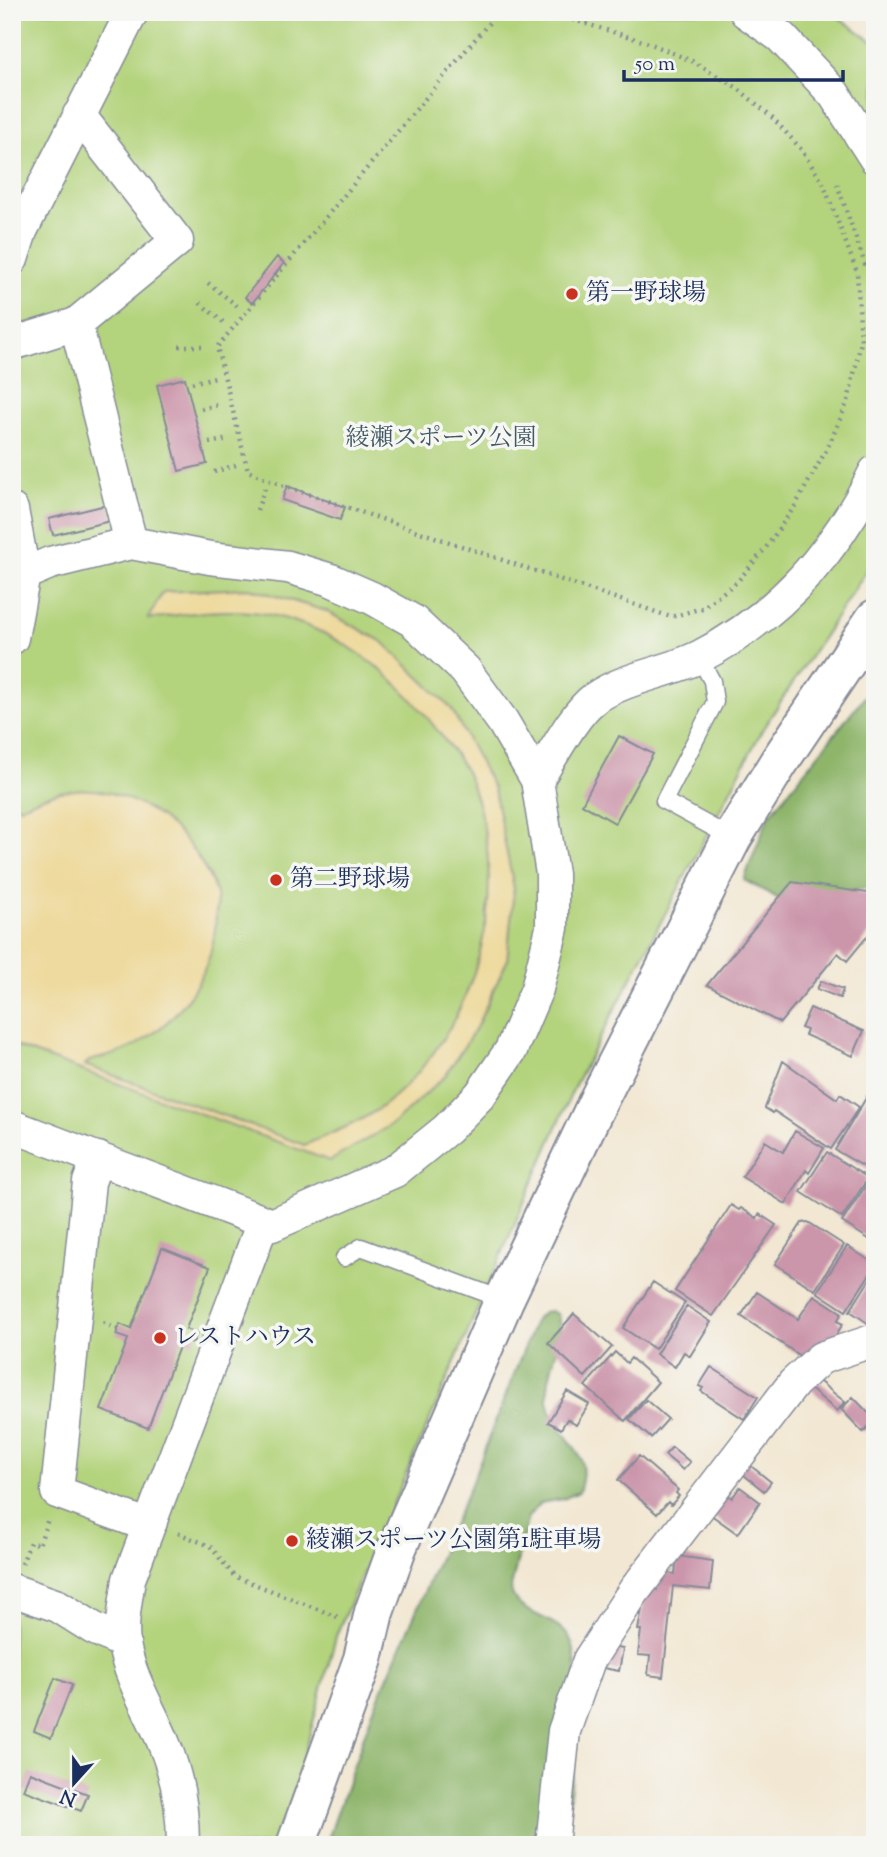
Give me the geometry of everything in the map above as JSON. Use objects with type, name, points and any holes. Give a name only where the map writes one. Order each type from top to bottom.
[{"type":"street","points":[[12,260],[22,231],[132,12]]},
{"type":"street","points":[[746,12],[781,37],[834,94],[875,158]]},
{"type":"street","points":[[12,344],[76,324],[177,241],[79,115]]},
{"type":"street","points":[[76,324],[131,543]]},
{"type":"street","points":[[537,780],[571,726],[594,699],[621,685],[698,657],[769,613],[815,566],[856,510],[875,472]]},
{"type":"street","points":[[12,510],[24,574],[12,638]]},
{"type":"street","points":[[12,1126],[272,1226],[395,1171],[447,1129],[480,1095],[511,1050],[537,989],[552,928],[552,874],[537,780],[503,722],[464,670],[413,621],[351,589],[288,567],[210,558],[131,543],[50,563],[24,574]]},
{"type":"street","points":[[296,1845],[363,1659],[374,1612],[397,1548],[504,1300],[600,1097],[732,838],[779,762],[875,619]]},
{"type":"street","points":[[98,1158],[89,1182],[57,1492],[136,1521],[151,1522]]},
{"type":"street","points":[[304,1212],[336,1225]]},
{"type":"street","points":[[183,1845],[183,1811],[175,1774],[164,1742],[130,1670],[123,1642],[129,1579],[262,1222]]},
{"type":"street","points":[[552,1845],[564,1731],[589,1660],[634,1591],[793,1382],[821,1358],[875,1340]]},
{"type":"street","points":[[17,1577],[93,1628],[123,1642]]},
{"type":"lane","points":[[698,657],[712,681],[715,702],[664,801],[732,838]]},
{"type":"lane","points":[[345,1258],[361,1247],[504,1300]]},
{"type":"path","points":[[498,12],[217,347],[248,471],[671,617],[702,608],[737,582],[765,549],[795,506],[828,447],[848,401],[861,342],[857,272],[823,183],[800,148],[771,116],[736,87],[694,62],[639,40],[547,12]]},
{"type":"path","points":[[837,184],[866,267]]},
{"type":"path","points":[[208,282],[240,308]]},
{"type":"path","points":[[200,303],[223,323]]},
{"type":"path","points":[[179,346],[204,346]]},
{"type":"path","points":[[192,383],[215,377]]},
{"type":"path","points":[[201,409],[221,404]]},
{"type":"path","points":[[209,443],[229,439]]},
{"type":"path","points":[[214,472],[236,465]]},
{"type":"path","points":[[257,510],[266,485]]},
{"type":"path","points":[[17,1577],[30,1542],[39,1545],[57,1492]]},
{"type":"path","points":[[151,1522],[210,1546],[234,1576],[343,1621]]},
{"type":"green space","points":[[12,12],[115,12],[12,215]]},
{"type":"green space","name":"綾瀬スポーツ公園","points":[[119,12],[831,12],[875,43],[875,558],[762,730],[575,1085],[337,1633],[280,1845],[12,1845],[12,229]]},
{"type":"green space","points":[[875,679],[875,887],[781,900],[744,880],[768,817],[870,690]]},
{"type":"green space","points":[[551,1311],[558,1315],[560,1326],[549,1382],[549,1405],[553,1418],[578,1454],[582,1464],[582,1476],[579,1492],[563,1499],[540,1503],[528,1517],[511,1587],[513,1597],[519,1604],[565,1632],[574,1650],[578,1711],[564,1845],[326,1845],[372,1713],[469,1489],[535,1321],[543,1312]]},
{"type":"sand","points":[[249,588],[326,611],[383,642],[451,708],[494,789],[514,888],[507,961],[476,1028],[445,1076],[394,1123],[330,1161],[12,1045],[12,801],[20,807],[60,792],[100,791],[138,803],[155,814],[185,840],[203,865],[216,895],[210,956],[193,992],[181,1008],[151,1035],[134,1046],[89,1061],[85,1065],[304,1145],[359,1121],[389,1101],[419,1071],[445,1036],[465,998],[479,957],[487,915],[489,872],[484,829],[473,788],[464,769],[427,717],[396,683],[359,654],[319,631],[275,616],[244,611],[148,619],[163,592]]},
{"type":"building","points":[[277,257],[284,263],[252,303],[245,297]]},
{"type":"building","points":[[185,378],[207,464],[179,471],[157,385]]},
{"type":"building","points":[[287,486],[345,507],[340,520],[282,500]]},
{"type":"building","points":[[110,504],[114,520],[53,535],[49,519]]},
{"type":"building","points":[[619,736],[653,754],[615,823],[582,804]]},
{"type":"building","points":[[792,882],[875,894],[875,927],[847,961],[838,953],[780,1023],[707,985]]},
{"type":"building","points":[[821,981],[843,989],[840,998],[817,989]]},
{"type":"building","points":[[810,1008],[864,1031],[853,1056],[805,1035],[807,1030],[801,1028]]},
{"type":"building","points":[[783,1061],[837,1099],[840,1094],[859,1107],[831,1149],[774,1111],[773,1113],[765,1108]]},
{"type":"building","points":[[875,1083],[875,1173],[835,1150]]},
{"type":"building","points":[[795,1131],[824,1148],[809,1173],[806,1170],[786,1204],[742,1177],[765,1141],[783,1152]]},
{"type":"building","points":[[827,1152],[868,1178],[842,1218],[801,1192]]},
{"type":"building","points":[[870,1179],[875,1182],[875,1243],[842,1222]]},
{"type":"building","points":[[731,1205],[757,1218],[759,1214],[776,1225],[713,1316],[675,1291]]},
{"type":"building","points":[[808,1222],[844,1245],[815,1290],[775,1264],[802,1223]]},
{"type":"building","points":[[847,1246],[875,1266],[846,1311],[817,1292]]},
{"type":"building","name":"レストハウス","points":[[162,1248],[210,1267],[186,1329],[197,1333],[193,1343],[182,1339],[148,1428],[101,1410],[128,1339],[116,1335],[120,1324],[131,1329]]},
{"type":"building","points":[[875,1271],[875,1322],[872,1326],[850,1311]]},
{"type":"building","points":[[653,1282],[685,1303],[655,1349],[623,1328]]},
{"type":"building","points":[[757,1292],[798,1319],[814,1295],[842,1313],[837,1321],[843,1324],[827,1348],[809,1362],[741,1316]]},
{"type":"building","points":[[687,1306],[711,1322],[690,1356],[684,1352],[675,1367],[656,1354]]},
{"type":"building","points":[[574,1314],[612,1347],[585,1377],[548,1343]]},
{"type":"building","points":[[615,1352],[627,1363],[631,1358],[658,1382],[625,1421],[585,1386]]},
{"type":"building","points":[[711,1367],[758,1397],[744,1419],[701,1391],[703,1388],[699,1386]]},
{"type":"building","points":[[815,1378],[845,1402],[837,1411],[808,1387]]},
{"type":"building","points":[[567,1391],[589,1404],[576,1425],[567,1419],[561,1429],[548,1422]]},
{"type":"building","points":[[853,1397],[875,1420],[863,1432],[841,1409]]},
{"type":"building","points":[[646,1400],[668,1419],[651,1438],[629,1419]]},
{"type":"building","points":[[672,1447],[690,1462],[683,1470],[665,1455]]},
{"type":"building","points":[[639,1456],[678,1490],[676,1493],[679,1496],[671,1505],[668,1502],[657,1514],[618,1480]]},
{"type":"building","points":[[746,1462],[771,1482],[764,1491],[739,1471]]},
{"type":"building","points":[[740,1487],[760,1502],[738,1534],[707,1512],[722,1491],[732,1498]]},
{"type":"building","points":[[677,1556],[713,1561],[710,1590],[673,1586],[663,1677],[648,1675],[650,1656],[638,1655],[641,1630],[638,1630],[646,1588],[657,1590],[658,1572],[675,1574]]},
{"type":"building","points":[[607,1646],[623,1649],[619,1671],[603,1668]]},
{"type":"building","points":[[55,1678],[72,1685],[51,1738],[34,1731]]},
{"type":"building","points":[[30,1772],[88,1794],[81,1811],[23,1790]]},
{"type":"place","name":"第一野球場","points":[[572,294]]},
{"type":"place","name":"第二野球場","points":[[276,880]]},
{"type":"place","name":"レストハウス","points":[[160,1338]]},
{"type":"place","name":"綾瀬スポーツ公園第1駐車場","points":[[292,1541]]}]
